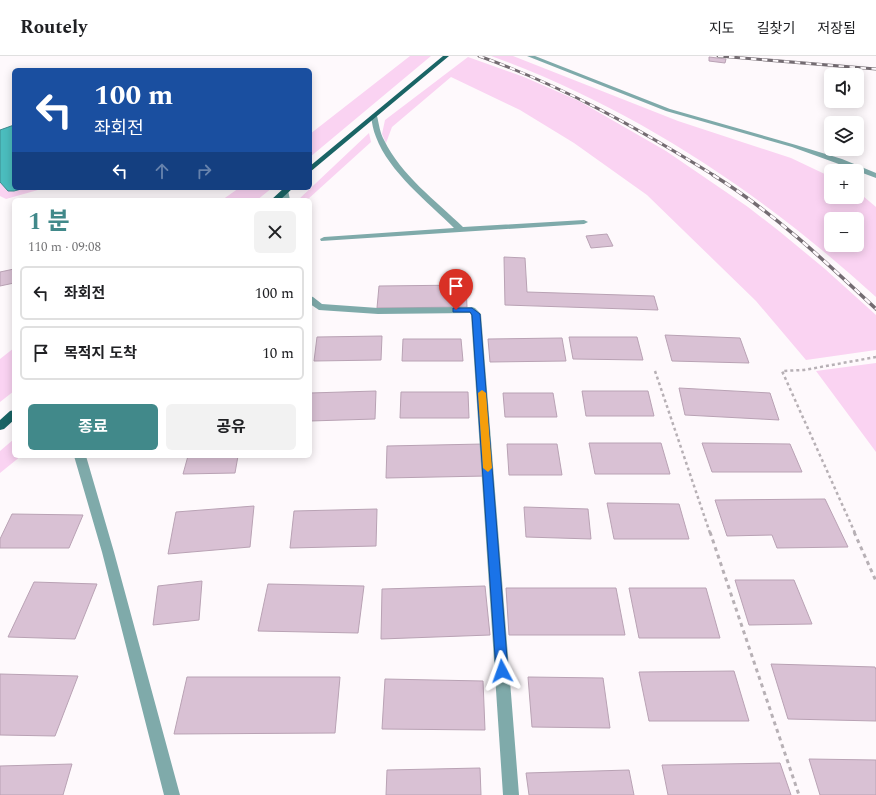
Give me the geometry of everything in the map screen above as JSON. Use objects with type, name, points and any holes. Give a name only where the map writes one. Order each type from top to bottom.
[{"type":"main road","points":[[312,168],[445,57]]},
{"type":"main road","points":[[0,426],[12,416]]},
{"type":"street","points":[[530,56],[668,110],[794,146],[839,161],[876,176]]},
{"type":"street","points":[[374,116],[376,128],[382,144],[398,167],[461,230]]},
{"type":"street","points":[[324,239],[584,222]]},
{"type":"street","points":[[312,301],[319,307],[378,311],[472,310],[476,314],[511,795]]},
{"type":"street","points":[[81,458],[108,552],[172,795]]},
{"type":"path","points":[[876,357],[804,370],[782,371],[876,581]]},
{"type":"path","points":[[655,371],[799,795]]},
{"type":"shaded area","points":[[410,56],[431,56],[312,155],[312,132]]},
{"type":"shaded area","points":[[491,56],[513,56],[678,121],[791,158],[824,174],[824,204],[864,204],[864,197],[876,207],[876,297],[824,252],[864,252],[864,212],[824,212],[824,252],[742,189],[695,157],[596,101],[544,77]]},
{"type":"shaded area","points":[[468,57],[524,77],[579,101],[666,151],[748,207],[825,269],[876,315],[876,350],[806,360],[756,301],[647,195],[574,143],[520,110],[451,77],[392,127],[386,143],[382,134],[385,120]]},
{"type":"shaded area","points":[[369,133],[371,142],[309,198],[300,198],[309,190],[312,190],[312,187]]},
{"type":"shaded area","points":[[0,182],[8,191],[38,190],[6,199],[0,196]]},
{"type":"shaded area","points":[[236,190],[270,190],[260,198],[225,198]]},
{"type":"shaded area","points":[[12,350],[12,393],[0,402],[0,359]]},
{"type":"shaded area","points":[[876,363],[876,452],[816,371]]},
{"type":"shaded area","points":[[12,441],[12,458],[19,458],[0,473],[0,451]]},
{"type":"water","points":[[12,126],[12,190],[18,190],[14,191],[8,191],[0,182],[0,130]]},
{"type":"building","points":[[709,57],[726,59],[725,63],[709,61]]},
{"type":"building","points":[[607,234],[613,246],[591,248],[586,236]]},
{"type":"building","points":[[504,257],[525,258],[527,292],[654,296],[658,310],[505,305]]},
{"type":"building","points":[[12,269],[12,283],[0,286],[0,272]]},
{"type":"building","points":[[466,285],[467,307],[377,308],[379,286]]},
{"type":"building","points":[[665,335],[740,338],[749,363],[672,361]]},
{"type":"building","points":[[382,336],[381,360],[314,361],[317,337]]},
{"type":"building","points":[[569,337],[637,337],[643,360],[573,359]]},
{"type":"building","points":[[562,338],[566,361],[490,362],[488,339]]},
{"type":"building","points":[[403,339],[461,339],[463,361],[402,361]]},
{"type":"building","points":[[679,388],[770,393],[779,420],[685,415]]},
{"type":"building","points":[[376,391],[375,419],[312,421],[312,393]]},
{"type":"building","points":[[582,391],[648,391],[654,416],[586,416]]},
{"type":"building","points":[[401,392],[468,392],[469,418],[400,418]]},
{"type":"building","points":[[503,393],[553,393],[557,417],[505,417]]},
{"type":"building","points":[[589,443],[661,443],[670,474],[595,474]]},
{"type":"building","points":[[702,443],[790,444],[802,472],[712,472]]},
{"type":"building","points":[[483,444],[486,476],[386,478],[387,446]]},
{"type":"building","points":[[507,444],[557,444],[562,475],[509,475]]},
{"type":"building","points":[[187,458],[238,458],[235,473],[183,474]]},
{"type":"building","points":[[825,499],[848,547],[777,548],[772,535],[727,536],[715,500]]},
{"type":"building","points":[[607,503],[679,504],[689,539],[614,539]]},
{"type":"building","points":[[254,506],[250,547],[168,554],[176,512]]},
{"type":"building","points":[[524,507],[588,509],[591,539],[526,537]]},
{"type":"building","points":[[377,509],[376,546],[290,548],[294,511]]},
{"type":"building","points":[[12,514],[83,515],[69,548],[0,548],[0,539]]},
{"type":"building","points":[[735,580],[794,580],[812,624],[749,625]]},
{"type":"building","points":[[202,581],[199,620],[153,625],[158,586]]},
{"type":"building","points":[[34,582],[97,584],[75,639],[8,637]]},
{"type":"building","points":[[268,584],[364,586],[358,633],[258,631]]},
{"type":"building","points":[[485,586],[490,635],[381,639],[382,589]]},
{"type":"building","points":[[506,588],[616,588],[625,635],[509,635]]},
{"type":"building","points":[[629,588],[706,588],[720,638],[639,638]]},
{"type":"building","points":[[771,664],[875,667],[876,721],[788,719]]},
{"type":"building","points":[[734,671],[749,721],[649,721],[639,672]]},
{"type":"building","points":[[0,674],[78,676],[55,736],[0,735]]},
{"type":"building","points":[[187,677],[340,677],[335,733],[174,734]]},
{"type":"building","points":[[528,677],[603,678],[610,728],[532,727]]},
{"type":"building","points":[[385,679],[483,681],[485,730],[382,729]]},
{"type":"building","points":[[809,759],[876,760],[876,795],[820,795]]},
{"type":"building","points":[[780,763],[791,795],[668,795],[662,765]]},
{"type":"building","points":[[72,764],[63,795],[0,795],[0,766]]},
{"type":"building","points":[[480,768],[481,795],[386,795],[387,770]]},
{"type":"building","points":[[629,770],[634,795],[529,795],[526,773]]},
{"type":"railway","points":[[479,56],[571,95],[629,125],[715,176]]},
{"type":"railway","points":[[718,56],[876,69]]},
{"type":"railway","points":[[713,175],[757,205],[798,238],[876,309]]},
{"type":"slow traffic","points":[[482,393],[488,468]]},
{"type":"route","points":[[456,310],[472,310],[476,314],[502,671]]}]
